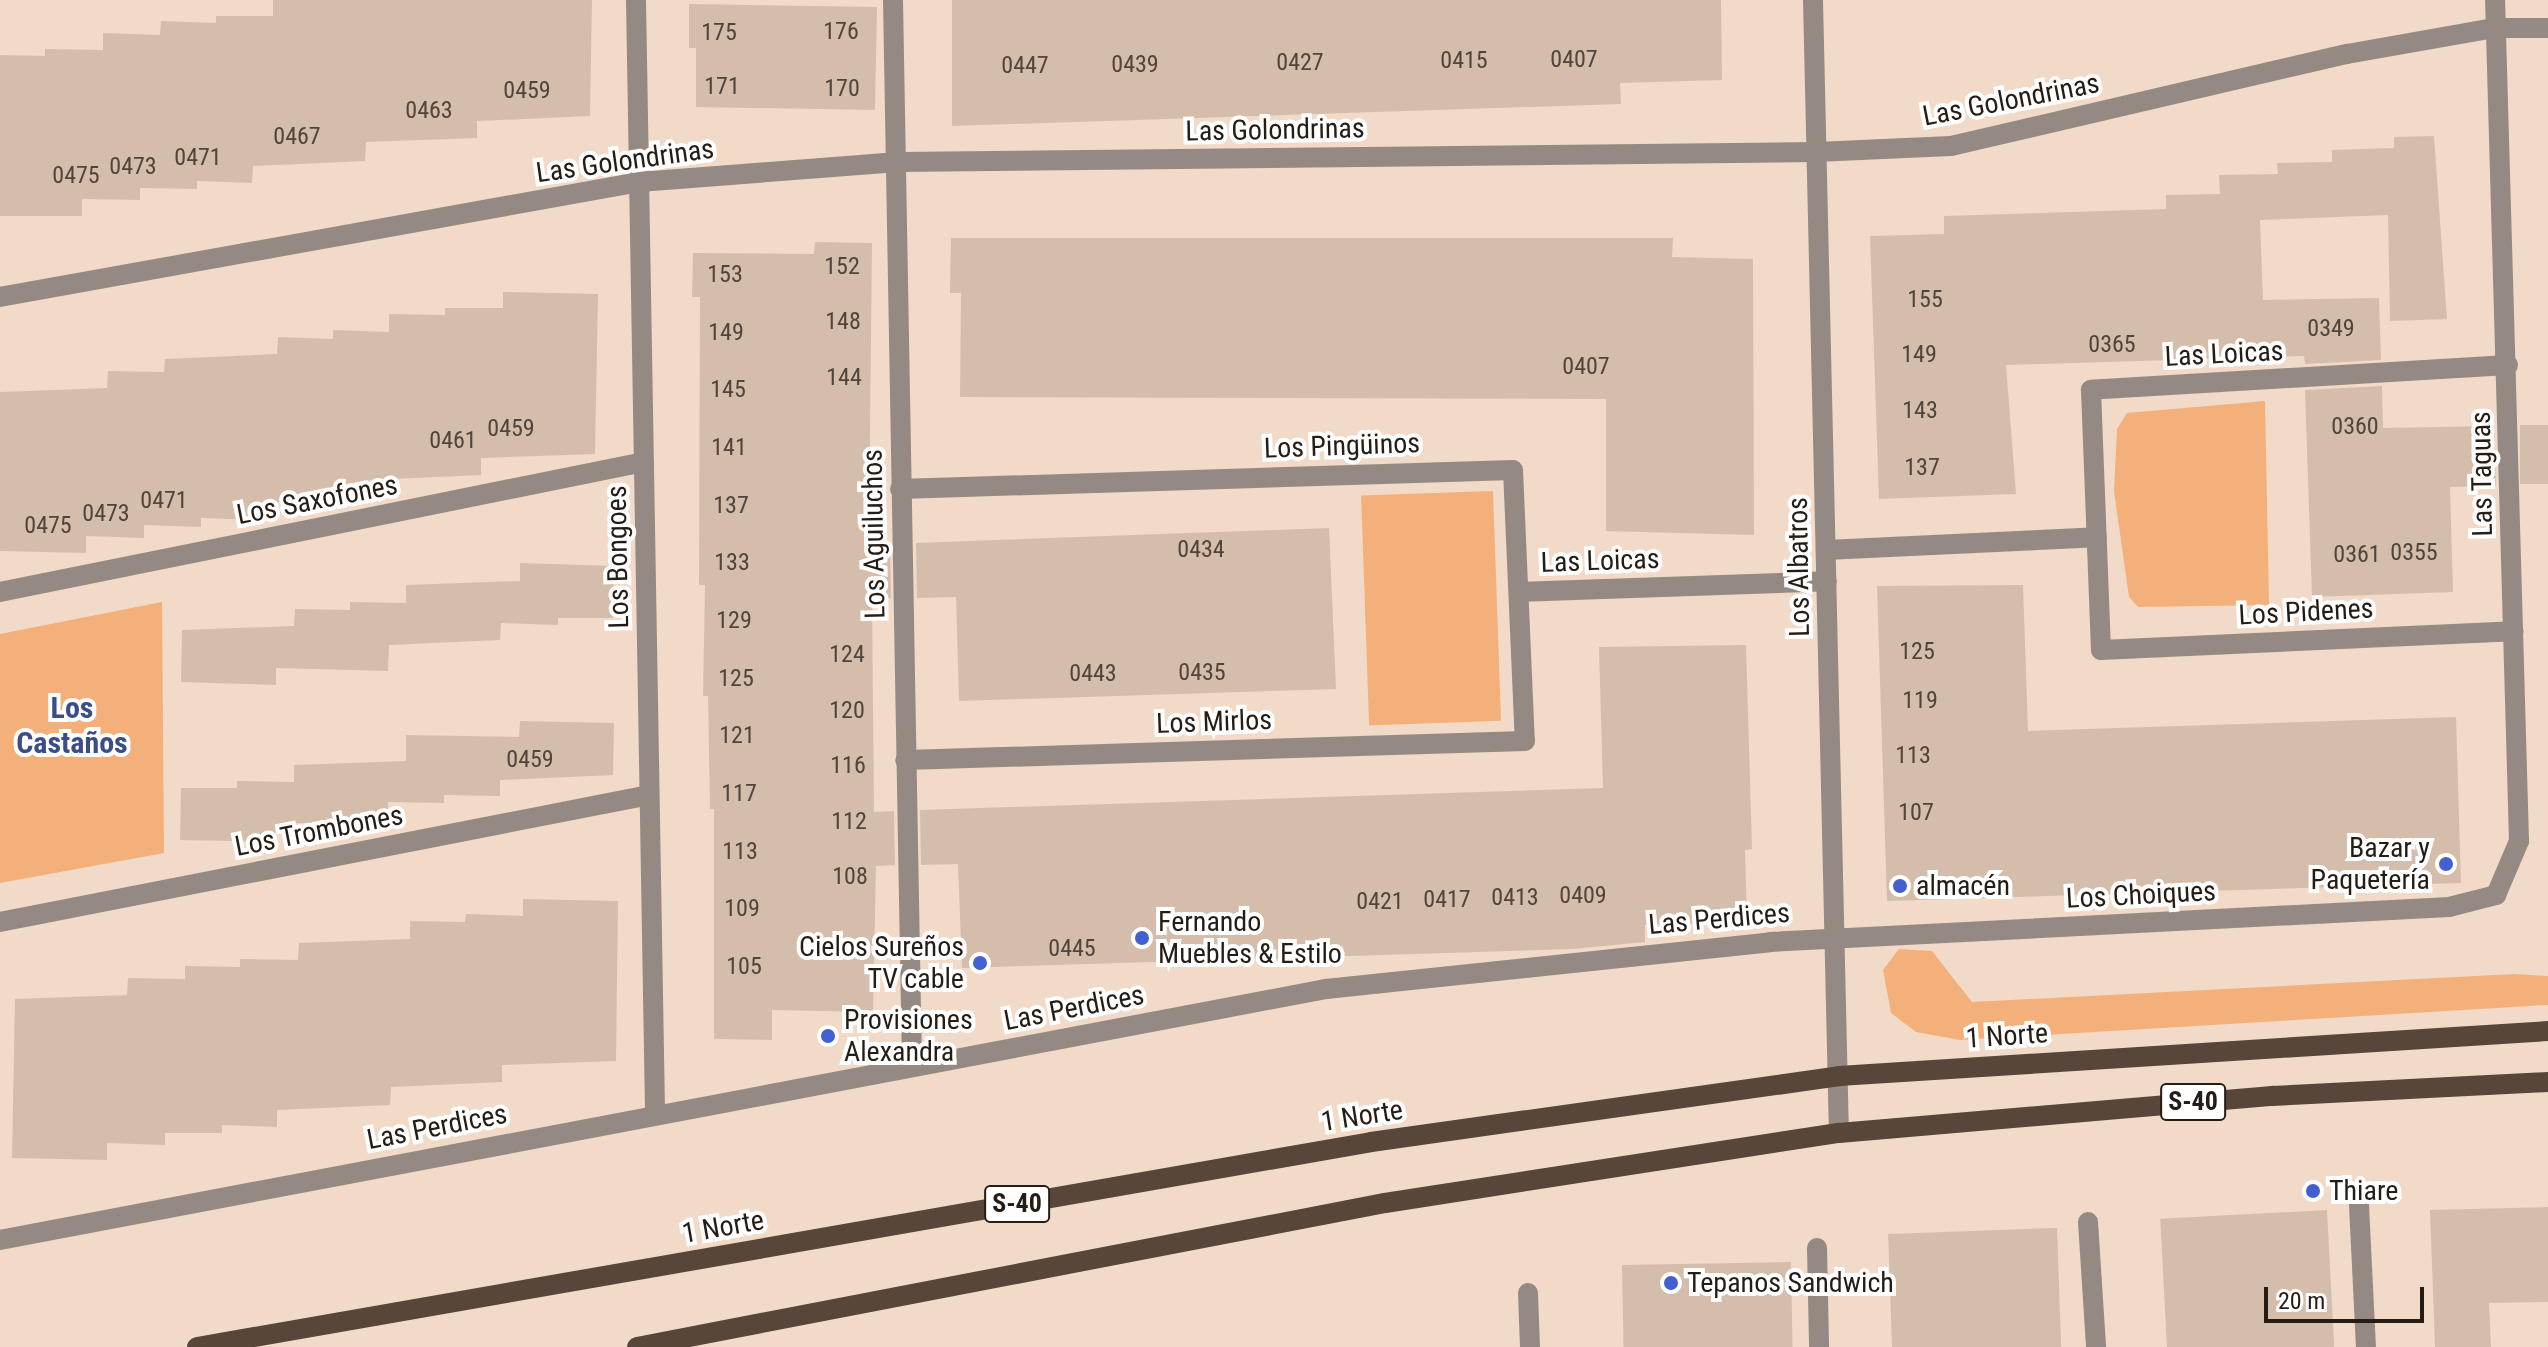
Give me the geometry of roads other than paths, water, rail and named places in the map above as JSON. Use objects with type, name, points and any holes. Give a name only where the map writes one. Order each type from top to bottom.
[{"type":"main road","name":"1 Norte","points":[[197,1347],[1371,1142],[1839,1076],[2548,1031]]},
{"type":"main road","name":"S-40","points":[[637,1347],[1385,1203],[1839,1133],[2272,1096],[2548,1082]]},
{"type":"street","name":"Los Bongoes","points":[[636,0],[655,1113]]},
{"type":"street","name":"Los Aguiluchos","points":[[893,0],[912,1066]]},
{"type":"street","name":"Los Albatros","points":[[1813,0],[1839,1133]]},
{"type":"street","name":"Las Taguas","points":[[2449,907],[2496,895],[2519,841],[2508,365],[2495,0]]},
{"type":"street","name":"Las Golondrinas","points":[[0,297],[639,182],[898,162],[1816,152],[1951,146],[2347,54],[2495,28],[2548,28]]},
{"type":"street","name":"Las Loicas","points":[[2101,650],[2091,390],[2508,365]]},
{"type":"street","name":"Los Saxofones","points":[[0,592],[644,462]]},
{"type":"street","name":"Los Pingüinos","points":[[900,489],[1513,470],[1525,741]]},
{"type":"street","points":[[1826,550],[2097,537]]},
{"type":"street","name":"Las Loicas","points":[[1519,592],[1827,581]]},
{"type":"street","name":"Los Pidenes","points":[[2101,650],[2514,631]]},
{"type":"street","name":"Los Mirlos","points":[[905,760],[1525,741]]},
{"type":"street","name":"Los Trombones","points":[[0,922],[649,795]]},
{"type":"street","name":"Los Choiques","points":[[1835,938],[2449,907]]},
{"type":"street","name":"Las Perdices","points":[[0,1240],[655,1113],[1326,989],[1517,965],[1835,938]]},
{"type":"street","points":[[2359,1205],[2366,1347]]},
{"type":"street","points":[[2088,1222],[2096,1347]]},
{"type":"street","points":[[1817,1248],[1819,1347]]},
{"type":"street","points":[[1528,1293],[1530,1347]]},
{"type":"place","name":"Bazar y Paquetería","points":[[2446,864]]},
{"type":"place","name":"almacén","points":[[1900,886]]},
{"type":"place","name":"Fernando Muebles & Estilo","points":[[1142,938]]},
{"type":"place","name":"Cielos Sureños TV cable","points":[[980,963]]},
{"type":"place","name":"Provisiones Alexandra","points":[[828,1036]]},
{"type":"place","name":"Thiare","points":[[2313,1191]]},
{"type":"place","name":"Tepanos Sandwich","points":[[1671,1283]]},
{"type":"district","name":"Los Castaños","points":[[72,725]]}]
